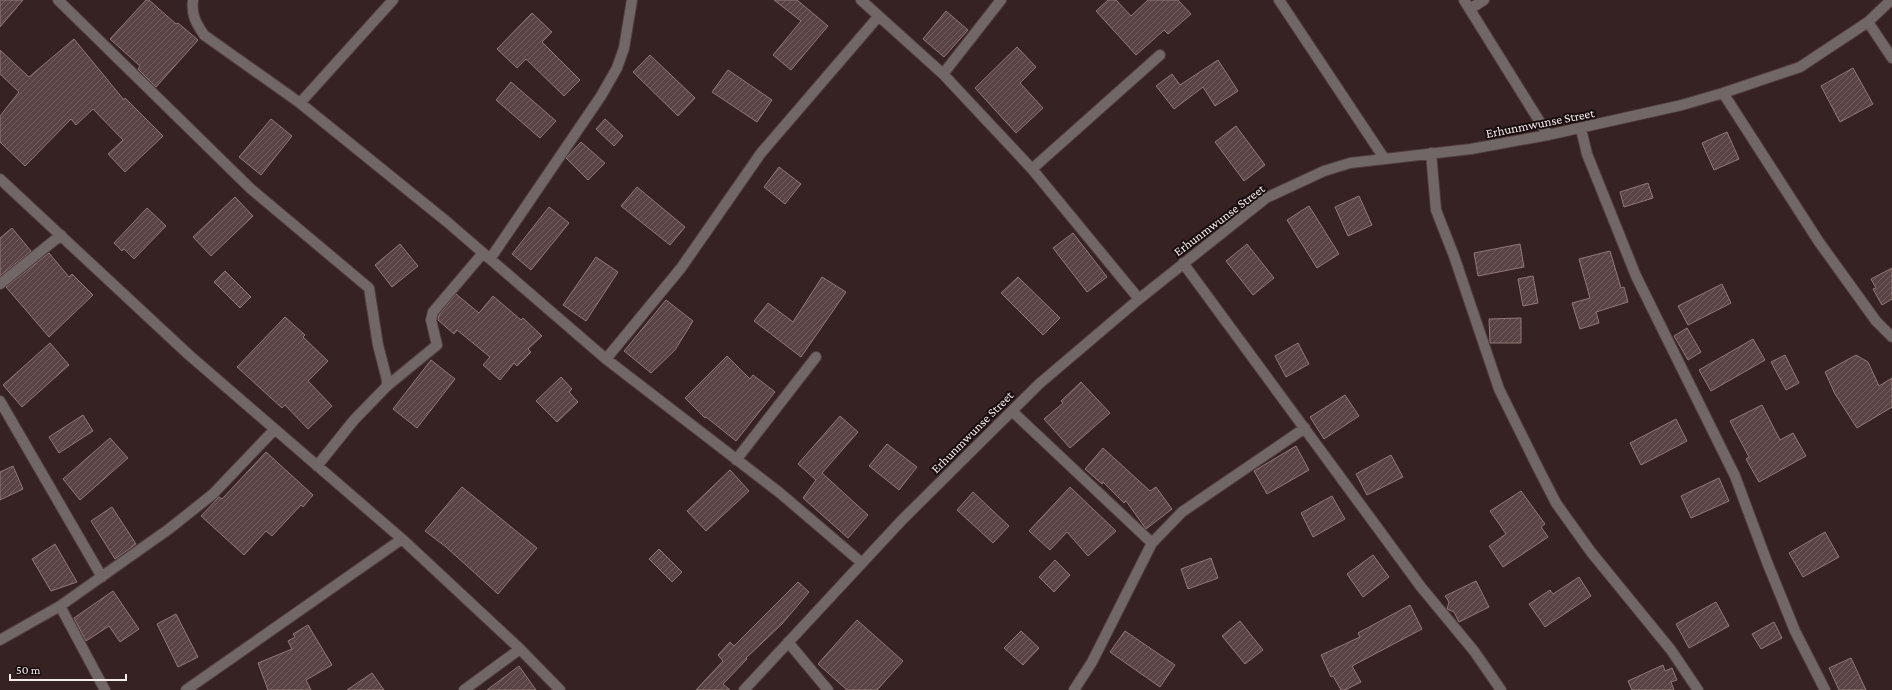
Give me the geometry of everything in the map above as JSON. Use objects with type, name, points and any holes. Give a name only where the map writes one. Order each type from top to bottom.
[{"type":"street","points":[[58,0],[251,189],[368,288],[387,386]]},
{"type":"street","points":[[193,0],[192,10],[194,21],[204,35],[300,103],[487,256],[606,359],[780,493],[862,563]]},
{"type":"street","points":[[300,103],[393,0]]},
{"type":"street","points":[[317,466],[354,420],[387,386],[437,345],[431,320],[433,312],[487,256],[601,96],[617,68],[624,48],[632,0]]},
{"type":"street","points":[[862,0],[878,17],[944,74],[1032,169],[1139,299]]},
{"type":"street","points":[[944,74],[1001,0]]},
{"type":"street","points":[[1279,0],[1384,158]]},
{"type":"street","points":[[1464,0],[1548,135]]},
{"type":"street","points":[[1470,9],[1484,0]]},
{"type":"street","name":"Erhunmwunse Street","points":[[744,690],[908,514],[1039,384],[1139,299],[1266,198],[1324,171],[1350,163],[1471,149],[1581,129],[1723,93],[1800,67],[1868,22],[1891,0]]},
{"type":"street","points":[[606,359],[681,268],[760,153],[878,17]]},
{"type":"street","points":[[1868,22],[1892,58]]},
{"type":"street","points":[[1032,169],[1160,55]]},
{"type":"street","points":[[1723,93],[1819,242],[1876,321],[1892,337]]},
{"type":"street","points":[[1581,129],[1586,154],[1636,276],[1735,476],[1767,562],[1795,631],[1824,690]]},
{"type":"street","points":[[1431,154],[1436,210],[1454,256],[1499,389],[1532,457],[1560,509],[1591,552],[1671,650],[1698,690]]},
{"type":"street","points":[[0,179],[189,355],[402,539],[520,649],[560,690]]},
{"type":"street","points":[[0,284],[60,235]]},
{"type":"street","points":[[1183,263],[1421,587],[1474,651],[1501,690]]},
{"type":"street","points":[[736,460],[816,357]]},
{"type":"street","points":[[0,401],[102,577]]},
{"type":"street","points":[[1012,411],[1152,543]]},
{"type":"street","points":[[1074,690],[1092,662],[1152,543],[1182,512],[1305,428]]},
{"type":"street","points":[[0,640],[60,606],[169,529],[213,494],[274,430]]},
{"type":"street","points":[[186,690],[402,539]]},
{"type":"street","points":[[60,606],[104,690]]},
{"type":"street","points":[[788,642],[828,690]]},
{"type":"street","points":[[464,690],[520,649]]},
{"type":"building","points":[[0,0],[23,0],[0,27]]},
{"type":"building","points":[[146,0],[149,0],[176,24],[178,23],[198,40],[156,87],[138,69],[140,66],[110,39]]},
{"type":"building","points":[[774,0],[797,0],[828,26],[791,70],[773,55],[801,21]]},
{"type":"building","points":[[1108,0],[1116,0],[1131,16],[1148,0],[1178,0],[1191,14],[1168,34],[1164,30],[1136,55],[1096,11]]},
{"type":"building","points":[[946,11],[968,30],[944,57],[923,39]]},
{"type":"building","points":[[532,13],[552,32],[542,42],[580,80],[564,96],[526,59],[517,68],[497,49]]},
{"type":"building","points":[[74,39],[124,100],[125,98],[163,136],[125,172],[108,154],[123,140],[93,109],[76,125],[71,119],[25,166],[0,142],[0,116],[19,92],[0,74],[0,50],[29,77]]},
{"type":"building","points":[[1017,47],[1036,67],[1020,83],[1043,108],[1016,133],[975,88]]},
{"type":"building","points":[[650,55],[695,98],[678,116],[633,72]]},
{"type":"building","points":[[1218,60],[1238,91],[1215,106],[1203,87],[1174,109],[1156,86],[1172,74],[1180,85]]},
{"type":"building","points":[[1853,68],[1873,104],[1840,122],[1821,86]]},
{"type":"building","points":[[728,70],[772,100],[757,122],[712,92]]},
{"type":"building","points":[[511,82],[556,121],[540,138],[496,100]]},
{"type":"building","points":[[271,119],[292,136],[261,175],[239,157]]},
{"type":"building","points":[[605,119],[623,136],[614,146],[596,129]]},
{"type":"building","points":[[1236,126],[1265,165],[1244,181],[1215,142]]},
{"type":"building","points":[[1727,132],[1739,159],[1714,170],[1702,143]]},
{"type":"building","points":[[581,142],[605,163],[588,180],[566,158]]},
{"type":"building","points":[[779,167],[801,184],[785,204],[764,187]]},
{"type":"building","points":[[1648,183],[1653,198],[1624,207],[1620,192]]},
{"type":"building","points":[[637,187],[685,227],[670,245],[621,206]]},
{"type":"building","points":[[1359,196],[1372,225],[1348,236],[1335,207]]},
{"type":"building","points":[[235,197],[253,216],[211,256],[193,237]]},
{"type":"building","points":[[1309,206],[1339,254],[1317,268],[1287,220]]},
{"type":"building","points":[[549,207],[569,223],[531,270],[512,254]]},
{"type":"building","points":[[147,208],[166,226],[134,259],[124,249],[122,251],[114,243]]},
{"type":"building","points":[[12,228],[31,251],[0,276],[0,238]]},
{"type":"building","points":[[1073,233],[1107,277],[1087,292],[1053,248]]},
{"type":"building","points":[[400,244],[418,266],[392,287],[375,265]]},
{"type":"building","points":[[1247,244],[1274,278],[1253,295],[1226,261]]},
{"type":"building","points":[[1520,244],[1524,267],[1478,276],[1474,253]]},
{"type":"building","points":[[1610,251],[1621,288],[1624,287],[1628,302],[1596,312],[1599,323],[1580,329],[1572,303],[1590,298],[1579,259]]},
{"type":"building","points":[[49,253],[69,277],[72,274],[93,295],[49,337],[6,287]]},
{"type":"building","points":[[596,257],[618,272],[586,321],[563,305]]},
{"type":"building","points":[[1892,268],[1892,299],[1882,305],[1873,289],[1876,288],[1871,279]]},
{"type":"building","points":[[225,271],[251,297],[240,308],[214,282]]},
{"type":"building","points":[[1533,276],[1538,303],[1523,306],[1518,279]]},
{"type":"building","points":[[822,277],[846,292],[801,357],[754,321],[768,303],[793,322]]},
{"type":"building","points":[[1018,277],[1060,318],[1043,335],[1001,293]]},
{"type":"building","points":[[1722,284],[1731,303],[1688,325],[1678,306]]},
{"type":"building","points":[[456,294],[479,313],[493,296],[521,320],[523,318],[542,336],[528,349],[531,352],[517,366],[514,363],[500,380],[483,365],[490,357],[457,330],[454,334],[438,320],[439,315]]},
{"type":"building","points":[[666,300],[693,321],[675,350],[651,373],[624,351]]},
{"type":"building","points":[[285,317],[305,335],[303,337],[328,361],[308,381],[332,406],[308,429],[285,405],[282,408],[237,367]]},
{"type":"building","points":[[1521,318],[1521,343],[1490,343],[1489,319]]},
{"type":"building","points":[[1687,328],[1701,352],[1688,360],[1674,336]]},
{"type":"building","points":[[1753,339],[1765,360],[1711,391],[1699,370]]},
{"type":"building","points":[[50,343],[69,365],[22,407],[3,385]]},
{"type":"building","points":[[1298,343],[1309,364],[1286,377],[1275,356]]},
{"type":"building","points":[[1785,355],[1799,383],[1786,390],[1771,362]]},
{"type":"building","points":[[1856,355],[1868,362],[1879,386],[1892,378],[1892,407],[1857,428],[1835,394],[1825,372]]},
{"type":"building","points":[[727,356],[750,379],[753,375],[775,392],[736,441],[706,417],[705,418],[685,398]]},
{"type":"building","points":[[431,360],[455,379],[417,428],[393,409]]},
{"type":"building","points":[[561,377],[572,389],[569,392],[578,402],[557,422],[536,401]]},
{"type":"building","points":[[1081,382],[1110,413],[1070,448],[1044,419],[1063,403],[1061,401]]},
{"type":"building","points":[[1345,395],[1359,416],[1324,439],[1310,417]]},
{"type":"building","points":[[1762,405],[1780,440],[1793,433],[1806,456],[1759,482],[1746,459],[1749,457],[1730,421]]},
{"type":"building","points":[[83,415],[93,431],[59,453],[49,437]]},
{"type":"building","points":[[840,416],[858,432],[822,473],[868,515],[848,538],[803,498],[816,480],[798,464]]},
{"type":"building","points":[[1676,419],[1687,441],[1641,465],[1630,443]]},
{"type":"building","points":[[110,438],[128,458],[80,500],[63,479]]},
{"type":"building","points":[[887,444],[917,467],[899,490],[869,466]]},
{"type":"building","points":[[1296,446],[1309,470],[1267,494],[1254,471]]},
{"type":"building","points":[[1103,448],[1150,491],[1156,487],[1172,509],[1146,529],[1126,501],[1124,503],[1103,482],[1102,484],[1085,469]]},
{"type":"building","points":[[266,452],[313,495],[303,507],[301,505],[272,536],[266,531],[244,555],[201,516],[219,497],[222,499]]},
{"type":"building","points":[[1391,455],[1403,477],[1367,495],[1356,474]]},
{"type":"building","points":[[13,466],[23,489],[0,500],[0,472]]},
{"type":"building","points":[[730,470],[749,491],[706,531],[687,511]]},
{"type":"building","points":[[1719,478],[1729,501],[1691,518],[1681,496]]},
{"type":"building","points":[[462,487],[537,548],[498,594],[446,547],[425,531]]},
{"type":"building","points":[[1070,487],[1116,531],[1088,556],[1067,532],[1050,550],[1029,531]]},
{"type":"building","points":[[1521,491],[1545,524],[1541,527],[1548,537],[1503,567],[1489,546],[1506,534],[1490,511]]},
{"type":"building","points":[[973,492],[1009,526],[993,543],[957,510]]},
{"type":"building","points":[[1332,496],[1345,519],[1313,537],[1301,513]]},
{"type":"building","points":[[112,507],[136,544],[115,559],[91,521]]},
{"type":"building","points":[[1825,532],[1839,557],[1803,577],[1789,553]]},
{"type":"building","points":[[55,544],[77,582],[51,591],[32,559]]},
{"type":"building","points":[[659,549],[682,572],[672,582],[649,559]]},
{"type":"building","points":[[1373,555],[1389,577],[1363,597],[1347,574]]},
{"type":"building","points":[[1211,558],[1218,578],[1188,589],[1181,569]]},
{"type":"building","points":[[1055,560],[1070,575],[1054,592],[1039,577]]},
{"type":"building","points":[[1579,577],[1591,596],[1545,627],[1529,604],[1550,590],[1553,594]]},
{"type":"building","points":[[1476,581],[1489,607],[1459,622],[1454,612],[1447,609],[1449,602],[1445,596]]},
{"type":"building","points":[[798,582],[809,592],[782,624],[746,658],[747,659],[723,684],[730,690],[696,690],[723,661],[718,655],[730,642],[734,646]]},
{"type":"building","points":[[113,591],[139,629],[120,642],[109,626],[86,641],[74,618]]},
{"type":"building","points":[[1716,602],[1729,626],[1689,648],[1676,624]]},
{"type":"building","points":[[1410,605],[1422,629],[1352,666],[1361,682],[1345,690],[1341,690],[1333,676],[1331,677],[1321,655],[1360,637],[1358,633]]},
{"type":"building","points":[[176,614],[198,657],[178,667],[157,624]]},
{"type":"building","points":[[857,620],[903,661],[877,690],[847,690],[818,664]]},
{"type":"building","points":[[1240,621],[1263,650],[1245,664],[1222,636]]},
{"type":"building","points":[[1774,622],[1782,638],[1761,649],[1752,634]]},
{"type":"building","points":[[308,625],[332,665],[306,680],[311,690],[268,690],[258,663],[292,649],[288,641],[295,637],[293,634]]},
{"type":"building","points":[[1021,631],[1039,648],[1023,665],[1004,648]]},
{"type":"building","points":[[1125,631],[1175,665],[1160,687],[1110,652]]},
{"type":"building","points":[[1851,658],[1866,690],[1839,690],[1829,668]]},
{"type":"building","points":[[1663,665],[1665,671],[1672,668],[1677,680],[1671,682],[1674,690],[1632,690],[1628,681]]},
{"type":"building","points":[[519,666],[536,690],[487,690]]},
{"type":"building","points":[[372,673],[384,690],[347,690]]}]
